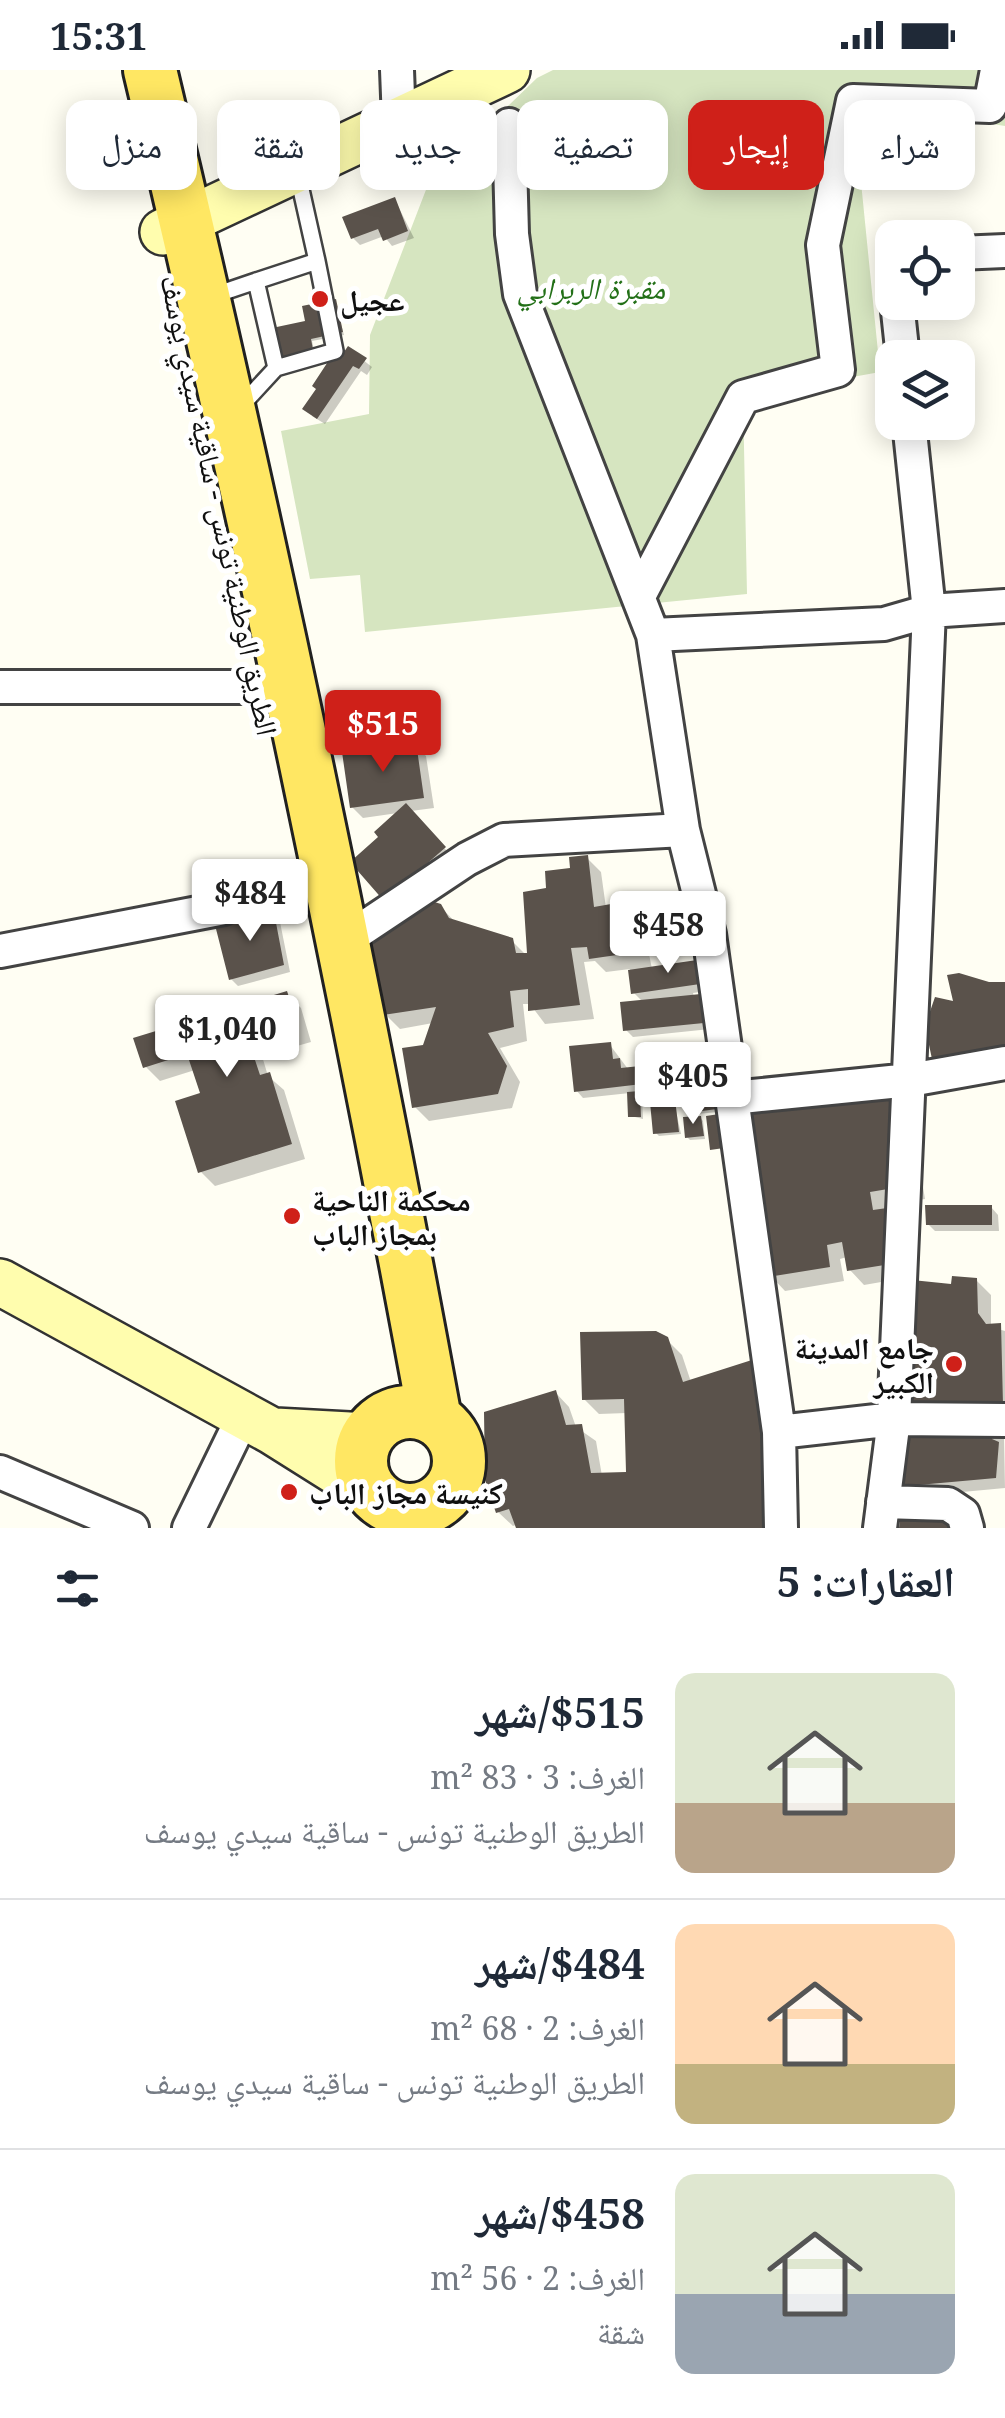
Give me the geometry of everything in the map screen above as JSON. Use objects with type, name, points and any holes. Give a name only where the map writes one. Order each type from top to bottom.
[{"type":"main road","name":"الطريق الوطنية تونس - ساقية سيدي يوسف","points":[[128,70],[175,227],[204,298],[382,1130],[400,1422]]},
{"type":"main road","name":"الطريق الوطنية تونس - ساقية سيدي يوسف","points":[[150,70],[175,227],[236,548],[256,687],[317,945],[368,1206],[400,1422]]},
{"type":"main road","points":[[444,100],[503,71]]},
{"type":"main road","points":[[175,227],[254,190]]},
{"type":"main road","points":[[3,1292],[419,1511]]},
{"type":"main road","points":[[400,1422],[360,1461],[419,1511]]},
{"type":"main road","points":[[258,1423],[400,1422],[449,1432],[458,1460],[457,1474],[419,1511]]},
{"type":"street","points":[[397,70],[399,100]]},
{"type":"street","points":[[639,596],[743,396],[838,370],[823,245],[852,101],[990,106],[997,70]]},
{"type":"street","points":[[509,125],[512,234],[520,294],[653,635],[683,830],[709,934],[779,1432],[780,1528]]},
{"type":"street","points":[[975,252],[1005,252]]},
{"type":"street","points":[[912,440],[929,611],[894,1419],[881,1515],[948,1504],[963,1514],[967,1528]]},
{"type":"street","points":[[653,635],[884,624],[929,611],[1005,606]]},
{"type":"street","points":[[0,687],[256,687]]},
{"type":"street","points":[[341,943],[466,859],[504,840],[683,830]]},
{"type":"street","points":[[0,951],[224,908]]},
{"type":"street","points":[[732,1098],[910,1080],[1005,1063]]},
{"type":"street","points":[[779,1432],[894,1419],[1005,1420]]},
{"type":"street","points":[[189,1528],[258,1423]]},
{"type":"street","points":[[0,1472],[132,1528]]},
{"type":"lane","points":[[230,417],[276,368],[335,351],[301,190]]},
{"type":"lane","points":[[204,298],[317,261]]},
{"type":"lane","points":[[256,280],[276,368]]},
{"type":"green space","name":"مقبرة الربرابي","points":[[553,70],[1005,70],[1005,126],[975,121],[975,100],[844,100],[844,190],[862,190],[877,340],[875,373],[743,397],[747,594],[365,632],[360,575],[310,579],[281,431],[369,414],[370,335],[426,190],[497,190],[497,117],[537,78]]},
{"type":"building","points":[[395,197],[408,231],[383,241],[378,229],[351,239],[342,217]]},
{"type":"building","points":[[336,299],[343,332],[311,339],[314,355],[279,363],[272,328],[305,321],[302,306]]},
{"type":"building","points":[[348,346],[367,358],[359,369],[353,366],[317,419],[302,409],[335,351],[342,355]]},
{"type":"building","points":[[416,742],[424,798],[350,808],[342,752]]},
{"type":"building","points":[[406,803],[446,847],[384,901],[350,862],[378,837],[374,832]]},
{"type":"building","points":[[588,855],[594,907],[628,901],[638,952],[589,959],[587,947],[571,948],[580,1005],[528,1011],[528,989],[510,991],[514,1027],[488,1033],[507,1066],[498,1094],[412,1108],[402,1048],[423,1045],[436,1007],[383,1015],[370,936],[431,901],[441,904],[449,918],[513,938],[516,953],[527,953],[523,892],[546,888],[545,871],[570,868],[569,857]]},
{"type":"building","points":[[273,907],[284,965],[229,980],[215,925]]},
{"type":"building","points":[[704,959],[707,983],[631,994],[628,970]]},
{"type":"building","points":[[959,973],[989,982],[1005,982],[1005,1051],[944,1063],[932,1059],[925,1026],[935,997],[953,1001],[947,975]]},
{"type":"building","points":[[287,991],[299,1027],[249,1042],[260,1075],[270,1072],[292,1144],[198,1173],[175,1101],[200,1093],[187,1054],[143,1068],[133,1038]]},
{"type":"building","points":[[711,993],[714,1022],[623,1031],[620,1002]]},
{"type":"building","points":[[611,1042],[613,1059],[620,1058],[621,1068],[640,1066],[642,1084],[574,1092],[569,1046]]},
{"type":"building","points":[[709,1051],[713,1076],[692,1079],[688,1055]]},
{"type":"building","points":[[677,1072],[680,1094],[653,1097],[650,1075]]},
{"type":"building","points":[[713,1083],[717,1109],[687,1113],[683,1087]]},
{"type":"building","points":[[895,1085],[912,1185],[870,1192],[873,1210],[894,1207],[897,1263],[847,1271],[842,1242],[827,1245],[830,1267],[768,1277],[740,1110]]},
{"type":"building","points":[[640,1091],[641,1117],[628,1117],[627,1092]]},
{"type":"building","points":[[675,1099],[679,1132],[653,1134],[650,1102]]},
{"type":"building","points":[[726,1113],[731,1147],[710,1150],[706,1116]]},
{"type":"building","points":[[701,1116],[704,1136],[685,1138],[683,1117]]},
{"type":"building","points":[[925,1205],[992,1205],[992,1225],[926,1225]]},
{"type":"building","name":"جامع المدينة الكبير","points":[[952,1276],[977,1278],[978,1313],[986,1324],[1001,1323],[1003,1405],[904,1404],[912,1280],[951,1284]]},
{"type":"building","points":[[656,1331],[668,1337],[683,1382],[755,1359],[777,1528],[516,1528],[509,1509],[496,1513],[485,1480],[484,1412],[556,1390],[566,1425],[582,1424],[591,1473],[626,1472],[624,1399],[582,1400],[580,1332]]},
{"type":"building","points":[[994,1423],[992,1439],[999,1442],[996,1478],[896,1487],[898,1433]]},
{"type":"building","points":[[900,1521],[952,1521],[953,1528],[899,1528]]},
{"type":"place","name":"عجيل","points":[[320,299]]},
{"type":"place","name":"محكمة الناحية بمجاز الباب","points":[[292,1216]]},
{"type":"place","name":"جامع المدينة الكبير","points":[[954,1364]]},
{"type":"place","name":"كنيسة مجاز الباب","points":[[289,1492]]}]
